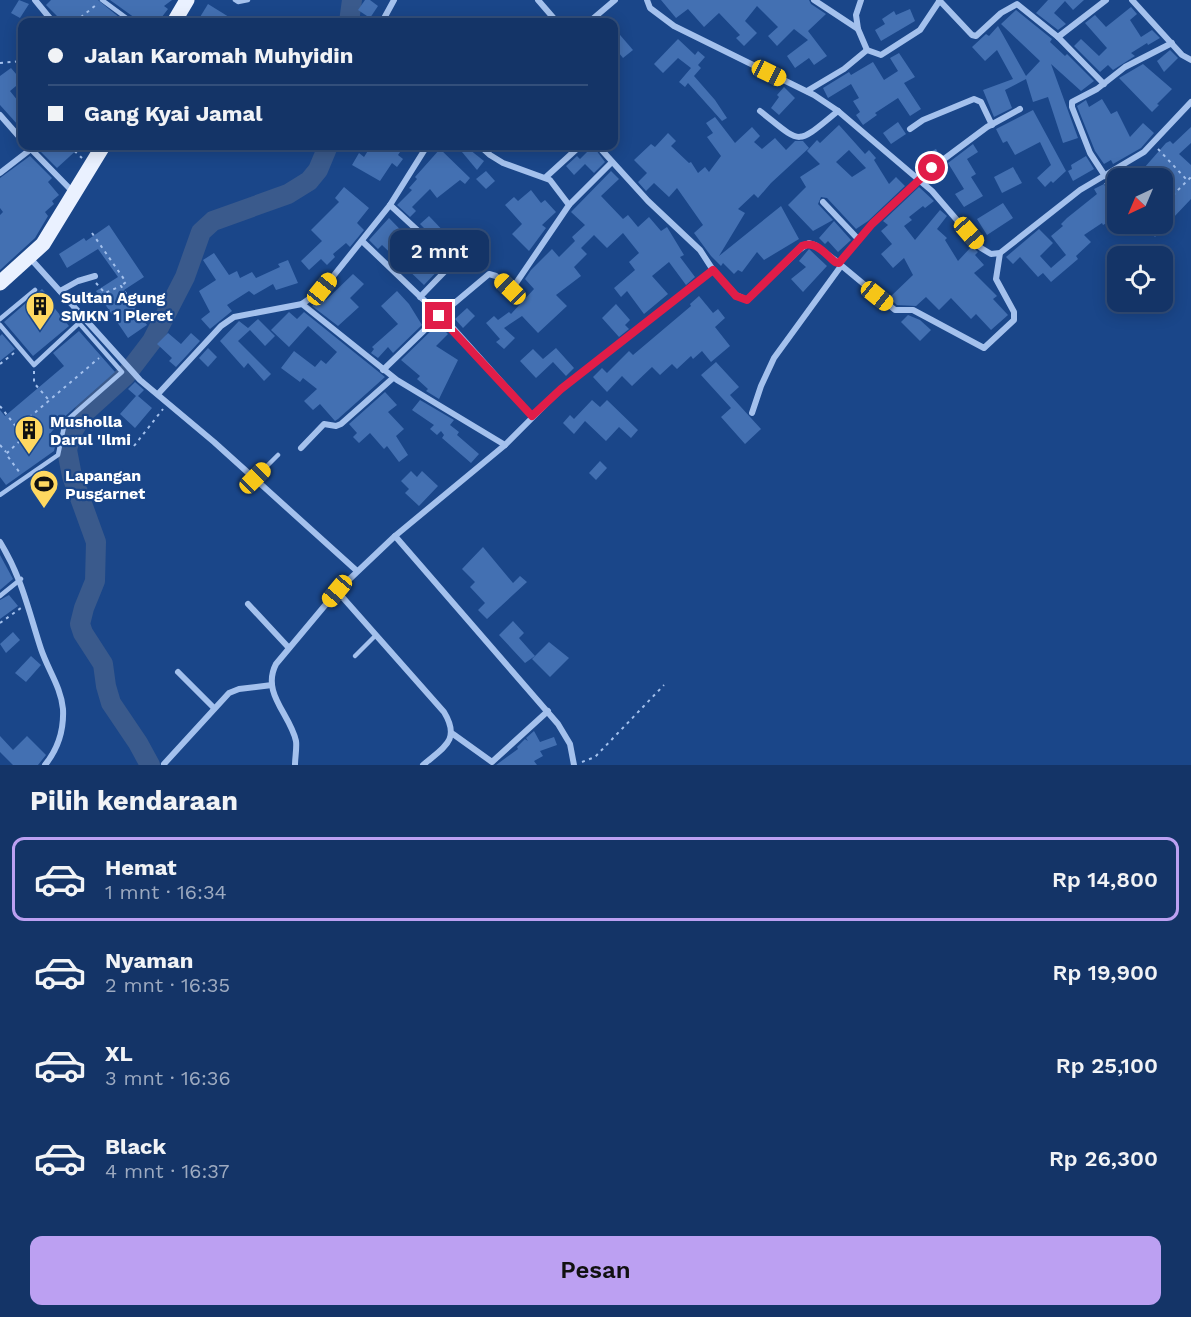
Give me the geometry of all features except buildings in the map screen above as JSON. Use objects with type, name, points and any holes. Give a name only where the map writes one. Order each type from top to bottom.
[{"type":"main road","points":[[176,18],[187,0]]},
{"type":"main road","points":[[0,283],[43,244],[101,150]]},
{"type":"street","points":[[35,0],[50,18]]},
{"type":"street","points":[[384,18],[394,0]]},
{"type":"street","points":[[538,0],[554,18]]},
{"type":"street","points":[[594,18],[615,0]]},
{"type":"street","points":[[647,0],[655,12],[674,26],[807,91],[838,111],[932,191],[981,248],[991,255],[1000,253],[1061,204],[1136,158],[1153,144],[1191,102]]},
{"type":"street","points":[[814,0],[858,29]]},
{"type":"street","points":[[861,0],[856,15],[858,29],[867,50],[881,55],[920,30],[939,0],[972,35],[976,36],[1001,13],[1019,2],[1058,37],[1104,84]]},
{"type":"street","points":[[1058,37],[1106,0]]},
{"type":"street","points":[[1132,0],[1191,60]]},
{"type":"street","points":[[1103,177],[1090,153],[1071,104],[1074,99],[1090,94],[1125,67],[1172,43]]},
{"type":"street","points":[[807,91],[844,69],[867,50]]},
{"type":"street","points":[[910,129],[923,120],[974,99],[981,102],[992,125]]},
{"type":"street","points":[[752,413],[760,386],[774,358],[872,224],[952,151],[1020,110]]},
{"type":"street","points":[[760,111],[792,137],[800,139],[838,111]]},
{"type":"street","points":[[0,116],[18,136]]},
{"type":"street","points":[[0,173],[26,150]]},
{"type":"street","points":[[32,150],[75,194]]},
{"type":"street","points":[[158,394],[221,326],[234,317],[302,304],[322,289],[390,205],[424,150]]},
{"type":"street","points":[[484,150],[502,163],[546,177],[569,205]]},
{"type":"street","points":[[546,177],[575,150]]},
{"type":"street","points":[[602,150],[648,201],[700,250],[713,270],[736,296],[747,300],[802,246],[809,243],[841,265],[895,310],[910,309],[984,348],[1014,320],[1014,312],[996,279],[1000,253]]},
{"type":"street","points":[[382,370],[439,316],[489,274],[496,276],[512,289],[569,205],[612,162]]},
{"type":"street","points":[[823,202],[859,240]]},
{"type":"street","points":[[390,205],[453,263],[420,297]]},
{"type":"street","points":[[362,240],[439,316],[532,416]]},
{"type":"street","points":[[30,258],[140,380],[255,478],[357,571]]},
{"type":"street","points":[[295,765],[296,741],[272,685],[273,670],[337,591],[395,536],[505,445],[561,389],[713,270]]},
{"type":"street","points":[[60,291],[78,280],[93,277]]},
{"type":"street","points":[[302,304],[393,378],[505,445]]},
{"type":"street","points":[[301,448],[324,424],[336,426],[341,424],[393,378]]},
{"type":"street","points":[[395,536],[548,711],[570,744],[574,765]]},
{"type":"street","points":[[0,543],[21,579],[41,649],[59,690],[63,712],[60,737],[52,756],[45,765]]},
{"type":"street","points":[[337,591],[444,712],[453,728],[453,734],[442,749],[423,765]]},
{"type":"street","points":[[248,604],[289,648]]},
{"type":"street","points":[[178,672],[214,708]]},
{"type":"street","points":[[164,764],[214,708],[235,690],[272,685]]},
{"type":"street","points":[[453,734],[492,762],[548,711]]},
{"type":"lane","points":[[234,0],[248,0]]},
{"type":"lane","points":[[102,1],[126,18]]},
{"type":"lane","points":[[0,319],[35,290]]},
{"type":"lane","points":[[0,325],[34,365],[79,323],[120,368],[122,374],[65,422],[59,452],[0,495]]},
{"type":"lane","points":[[255,478],[278,455]]},
{"type":"lane","points":[[0,596],[21,579]]},
{"type":"lane","points":[[355,656],[376,635]]},
{"type":"path","points":[[80,18],[102,1]]},
{"type":"path","points":[[0,63],[18,61]]},
{"type":"path","points":[[1153,144],[1187,180]]},
{"type":"path","points":[[73,150],[91,166]]},
{"type":"path","points":[[1103,177],[1107,184]]},
{"type":"path","points":[[1173,195],[1191,177]]},
{"type":"path","points":[[92,233],[126,282],[105,293],[93,277]]},
{"type":"path","points":[[121,286],[144,321]]},
{"type":"path","points":[[0,364],[19,348]]},
{"type":"path","points":[[18,427],[106,352]]},
{"type":"path","points":[[34,365],[34,383],[49,400]]},
{"type":"path","points":[[134,446],[168,402]]},
{"type":"path","points":[[0,406],[24,437],[6,454]]},
{"type":"path","points":[[0,445],[24,478]]},
{"type":"path","points":[[0,623],[28,602]]},
{"type":"path","points":[[574,765],[595,757],[664,685]]},
{"type":"waterway","points":[[350,18],[352,0]]},
{"type":"waterway","points":[[150,765],[111,703],[103,664],[83,633],[80,624],[95,581],[96,542],[72,476],[67,450],[71,434],[84,413],[126,375],[152,341],[185,277],[201,232],[213,221],[288,194],[309,181],[318,170],[326,150]]},
{"type":"place","name":"Sultan Agung SMKN 1 Pleret","points":[[40,332]]},
{"type":"place","name":"Musholla Darul 'Ilmi","points":[[29,456]]},
{"type":"place","name":"Lapangan Pusgarnet","points":[[44,510]]},
{"type":"route","points":[[439,316],[453,328],[532,416],[561,389],[713,270],[736,296],[747,300],[802,246],[809,243],[839,263],[872,224],[932,168]]}]
